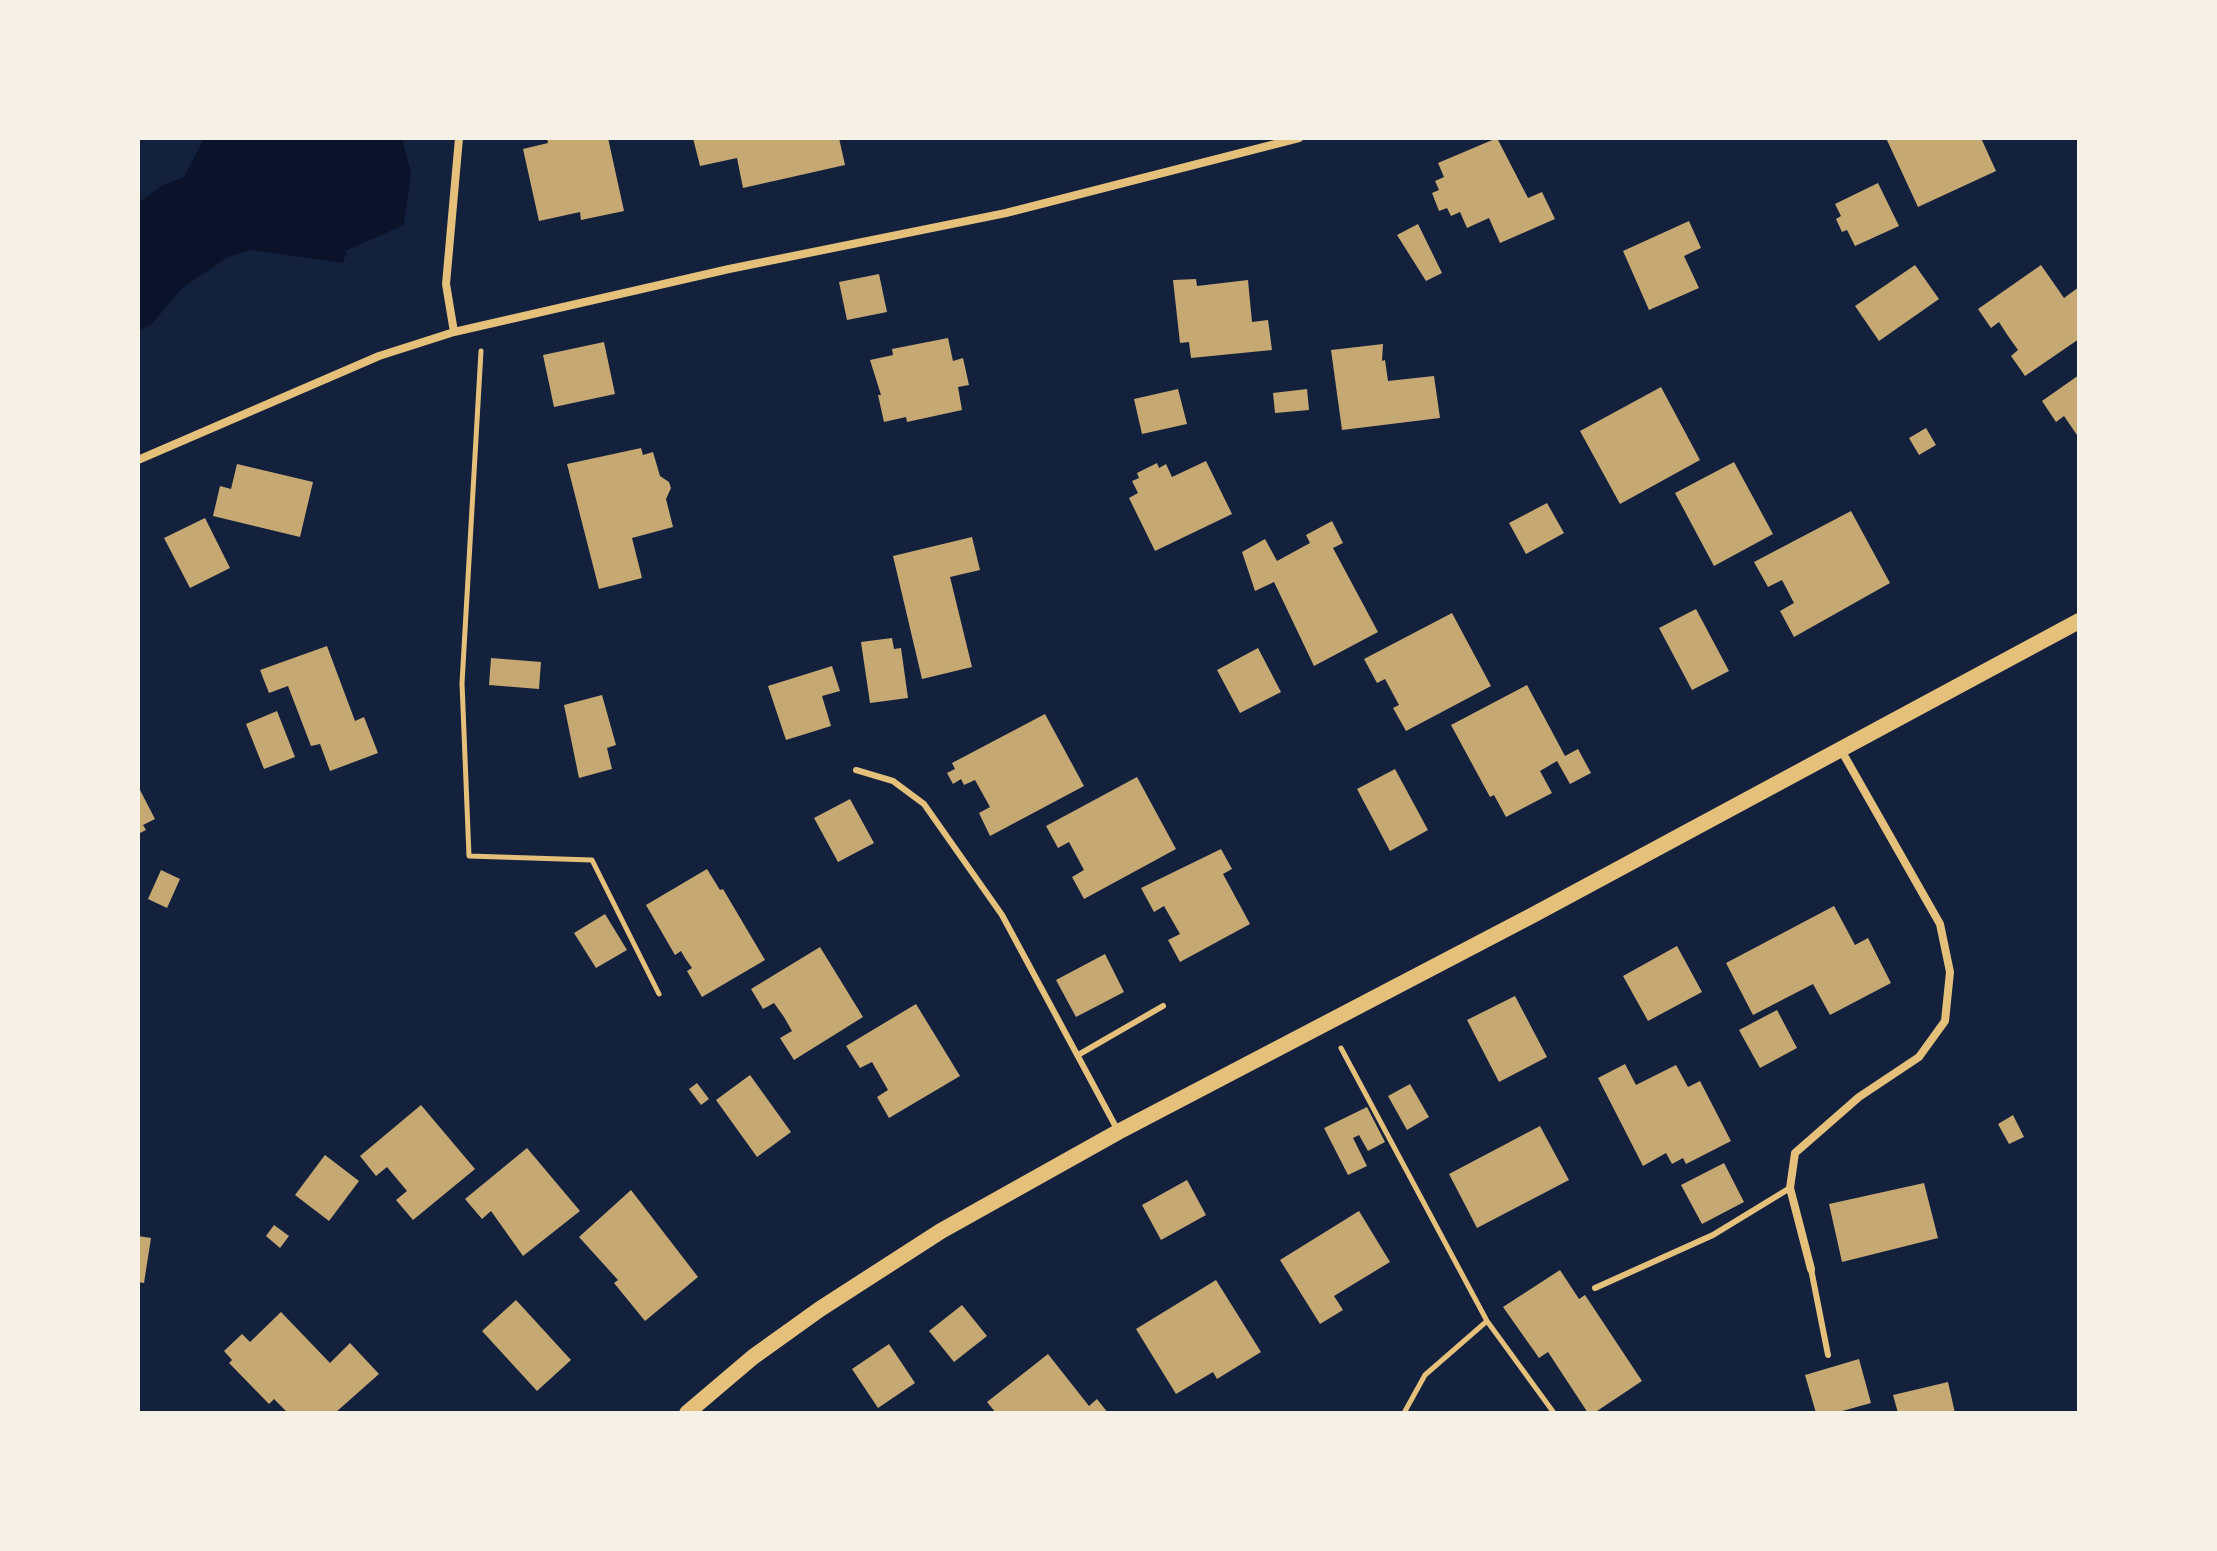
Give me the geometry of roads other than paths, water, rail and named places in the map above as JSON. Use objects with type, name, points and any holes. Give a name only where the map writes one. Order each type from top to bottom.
[{"type":"main road","points":[[687,1413],[753,1357],[941,1231],[1118,1132],[2079,621]]},
{"type":"street","points":[[454,332],[446,284],[459,138]]},
{"type":"street","points":[[138,460],[365,362],[454,332],[729,269],[1006,213],[1299,138]]},
{"type":"street","points":[[1811,1269],[1790,1188],[1795,1153],[1859,1097],[1919,1057],[1945,1021],[1950,972],[1940,924],[1841,749]]},
{"type":"lane","points":[[856,770],[893,781],[924,804],[1002,915],[1118,1132]]},
{"type":"lane","points":[[1078,1055],[1163,1006]]},
{"type":"lane","points":[[1595,1288],[1713,1235],[1790,1188]]},
{"type":"lane","points":[[1811,1269],[1828,1355]]},
{"type":"water","points":[[204,138],[402,138],[411,173],[404,225],[347,250],[343,263],[251,250],[228,257],[182,288],[152,324],[138,331],[138,203],[163,185],[184,177]]}]
